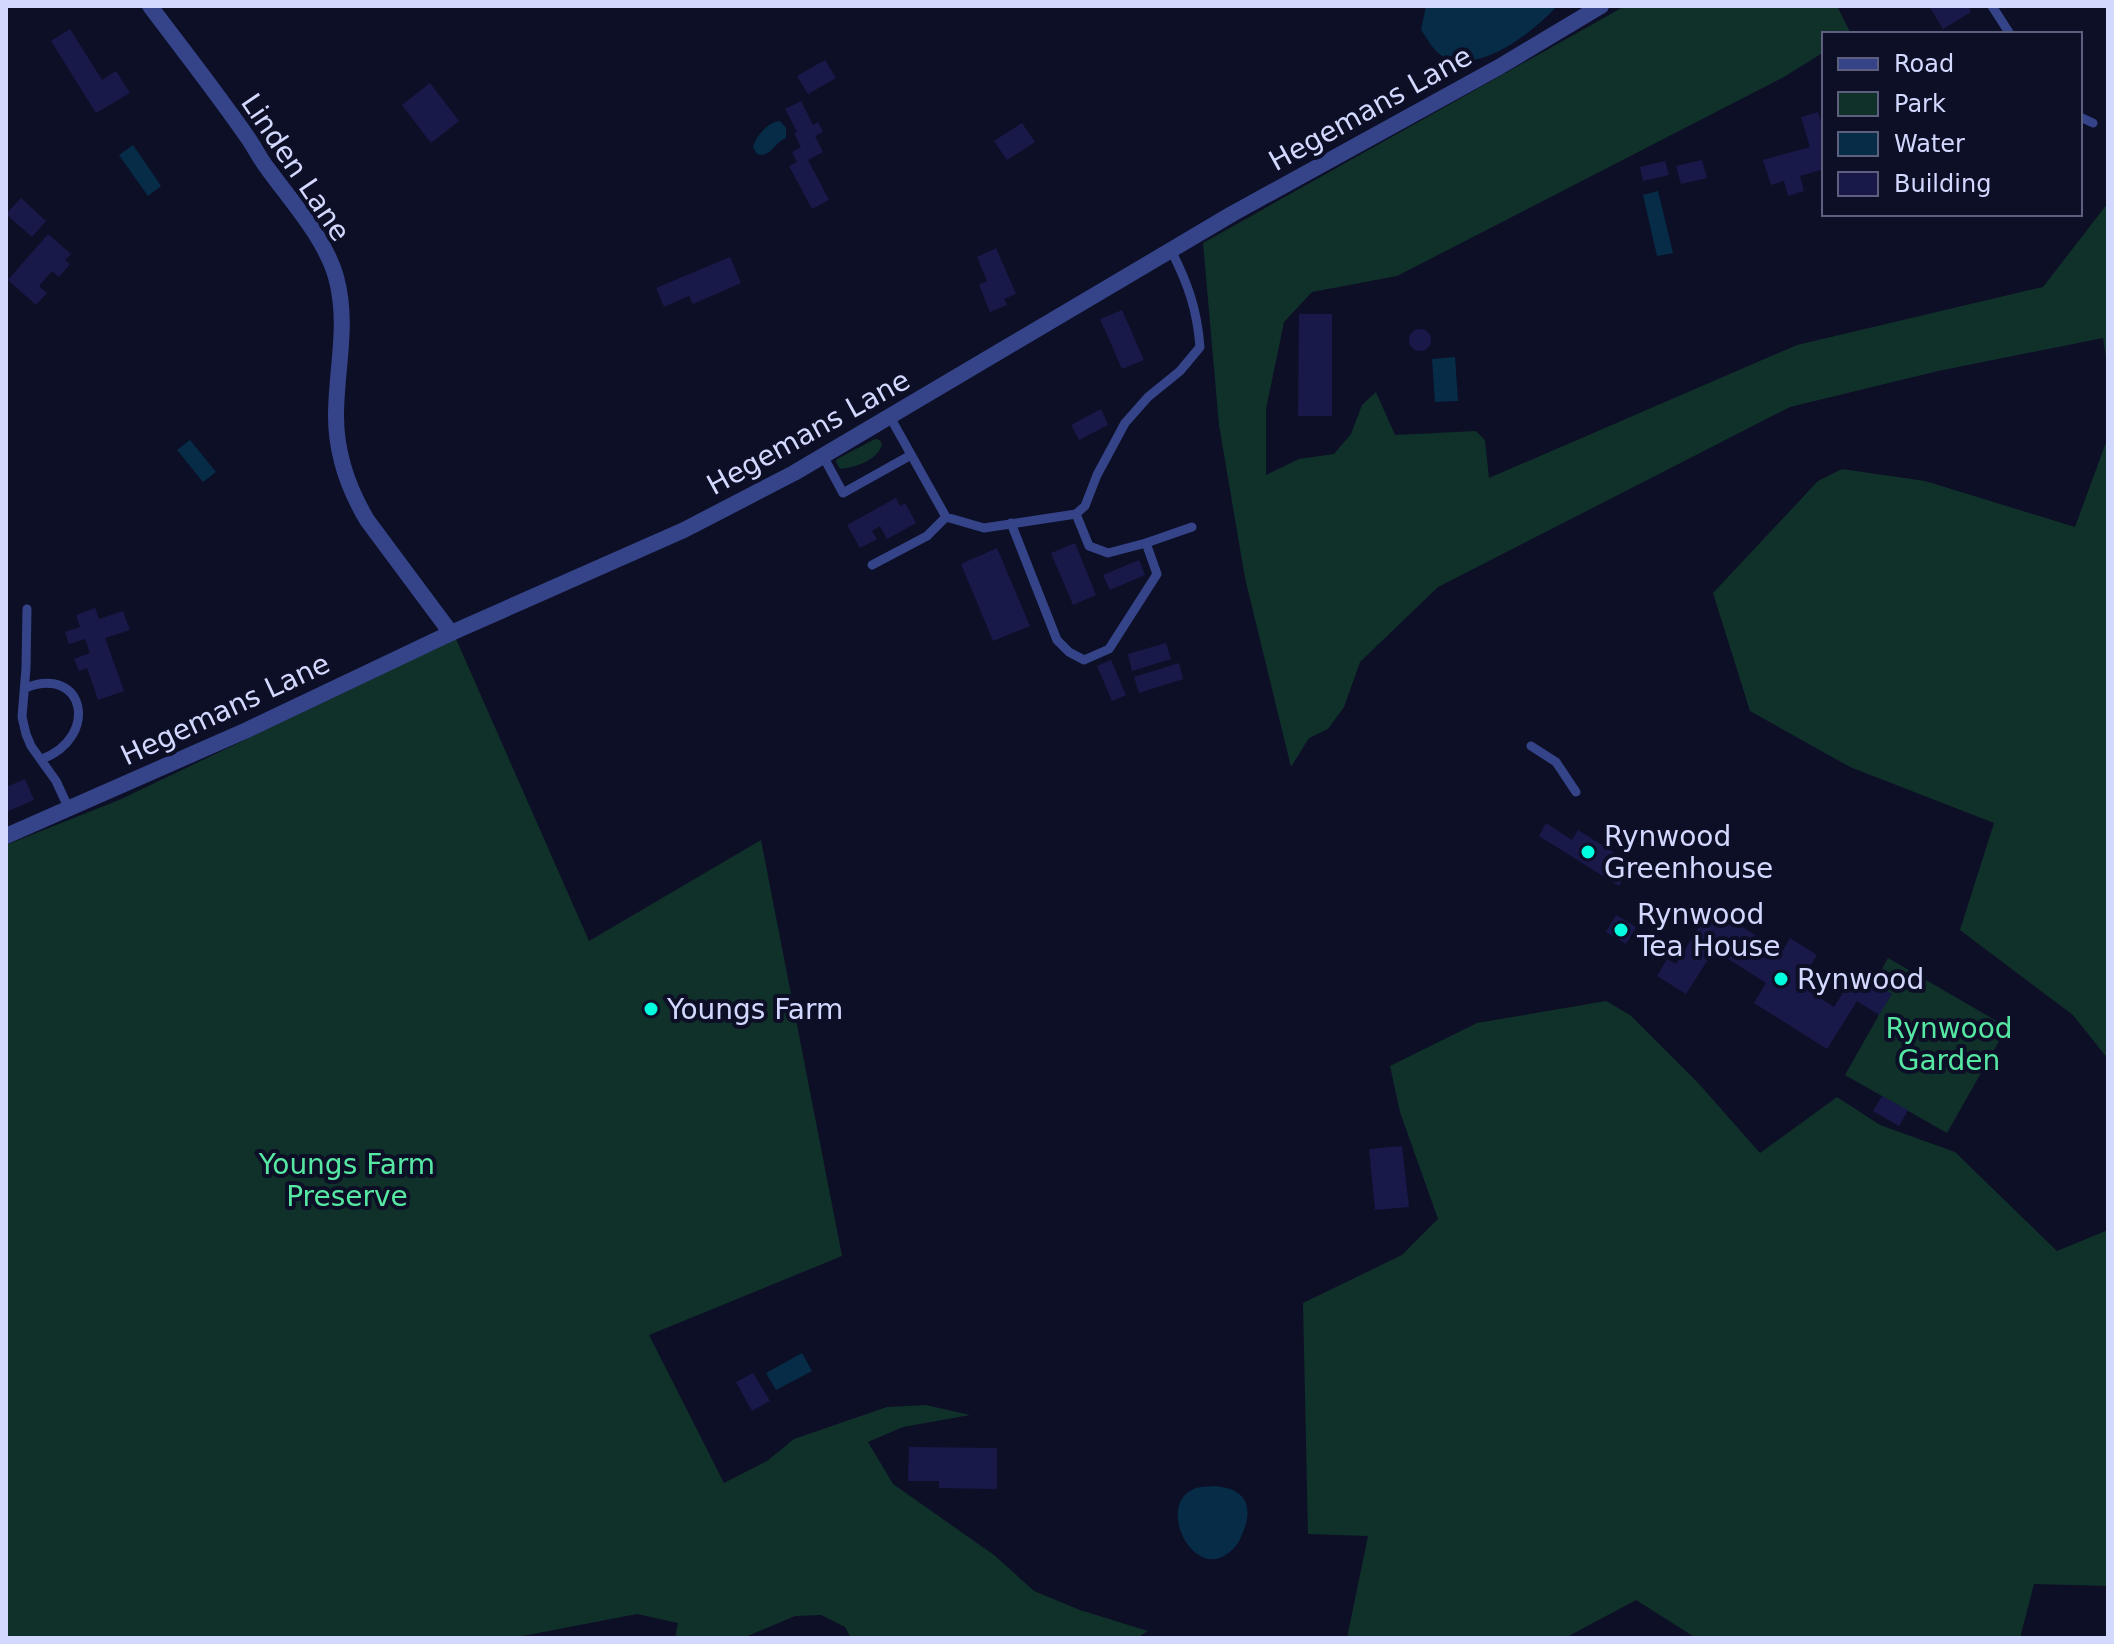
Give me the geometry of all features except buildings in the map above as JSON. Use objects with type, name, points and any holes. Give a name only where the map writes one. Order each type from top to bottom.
[{"type":"street","name":"Linden Lane","points":[[150,6],[304,217],[326,255],[336,276],[342,313],[336,417],[346,478],[367,520],[451,633]]},
{"type":"street","name":"Hegemans Lane","points":[[6,836],[247,730],[451,633],[684,530],[794,473],[1232,214],[1499,67],[1601,6]]},
{"type":"lane","points":[[1992,6],[2009,32]]},
{"type":"lane","points":[[2082,118],[2093,123]]},
{"type":"lane","points":[[890,417],[946,517],[984,528],[1076,514],[1085,506],[1097,475],[1125,423],[1148,397],[1180,371],[1200,347],[1198,318],[1171,250]]},
{"type":"lane","points":[[823,456],[843,493],[911,455]]},
{"type":"lane","points":[[1076,514],[1089,546],[1108,553],[1192,527]]},
{"type":"lane","points":[[872,565],[927,536],[946,517]]},
{"type":"lane","points":[[1011,523],[1057,640],[1069,652],[1084,660],[1109,649],[1157,574],[1146,543]]},
{"type":"lane","points":[[27,609],[22,717],[31,746],[56,781],[69,809]]},
{"type":"lane","points":[[25,688],[38,683],[63,688],[73,695],[79,708],[80,722],[72,735],[62,748],[42,759]]},
{"type":"lane","points":[[1531,746],[1556,762],[1576,792]]},
{"type":"green space","points":[[1625,6],[1837,6],[1850,32],[1822,32],[1822,53],[1784,77],[1397,276],[1312,292],[1284,322],[1266,409],[1266,475],[1299,459],[1334,454],[1351,434],[1362,405],[1376,392],[1395,435],[1476,431],[1485,440],[1489,478],[1797,345],[2043,287],[2108,203],[2108,371],[2103,338],[1938,371],[1790,407],[1438,587],[1360,662],[1344,707],[1328,729],[1309,738],[1291,767],[1245,578],[1219,425],[1203,243]]},
{"type":"green space","points":[[2108,437],[2108,1059],[2073,1015],[1960,930],[1994,823],[1850,767],[1750,711],[1713,593],[1818,481],[1842,469],[1925,481],[2075,527]]},
{"type":"green space","points":[[875,439],[880,440],[882,445],[875,455],[859,465],[840,469],[837,459]]},
{"type":"green space","name":"Youngs Farm Preserve","points":[[456,639],[589,941],[761,840],[842,1256],[649,1335],[724,1483],[767,1461],[794,1439],[887,1407],[926,1405],[970,1415],[903,1427],[868,1442],[893,1484],[994,1555],[1034,1591],[1080,1610],[1148,1631],[1137,1638],[851,1638],[845,1627],[821,1615],[795,1616],[743,1638],[675,1638],[678,1623],[637,1614],[512,1638],[6,1638],[6,845],[119,800]]},
{"type":"green space","name":"Rynwood Garden","points":[[1888,958],[2007,1027],[1947,1133],[1845,1075],[1879,1015],[1874,983]]},
{"type":"green space","points":[[1606,1001],[1630,1015],[1699,1084],[1760,1153],[1837,1097],[1880,1125],[1955,1152],[2057,1251],[2108,1230],[2108,1586],[2034,1584],[2020,1638],[1696,1638],[1636,1600],[1565,1638],[1347,1638],[1368,1536],[1308,1534],[1303,1303],[1402,1255],[1438,1219],[1400,1112],[1390,1066],[1477,1023]]},
{"type":"water","points":[[1426,6],[1557,6],[1517,40],[1483,58],[1466,61],[1450,59],[1432,46],[1421,30]]},
{"type":"water","points":[[780,121],[786,128],[786,138],[770,152],[757,154],[753,147],[760,134]]},
{"type":"water","points":[[133,145],[161,186],[148,196],[119,155]]},
{"type":"water","points":[[1658,191],[1673,253],[1657,256],[1643,195]]},
{"type":"water","points":[[1455,357],[1458,401],[1435,402],[1432,359]]},
{"type":"water","points":[[190,440],[216,472],[203,482],[177,450]]},
{"type":"water","points":[[802,1353],[812,1371],[776,1390],[766,1373]]},
{"type":"water","points":[[1213,1486],[1240,1495],[1245,1501],[1247,1517],[1240,1540],[1232,1550],[1211,1559],[1200,1556],[1182,1535],[1178,1508],[1183,1497],[1194,1489]]},
{"type":"place","name":"Rynwood Greenhouse","points":[[1588,852]]},
{"type":"place","name":"Rynwood Tea House","points":[[1621,930]]},
{"type":"place","name":"Rynwood","points":[[1781,979]]},
{"type":"place","name":"Youngs Farm","points":[[651,1009]]}]
